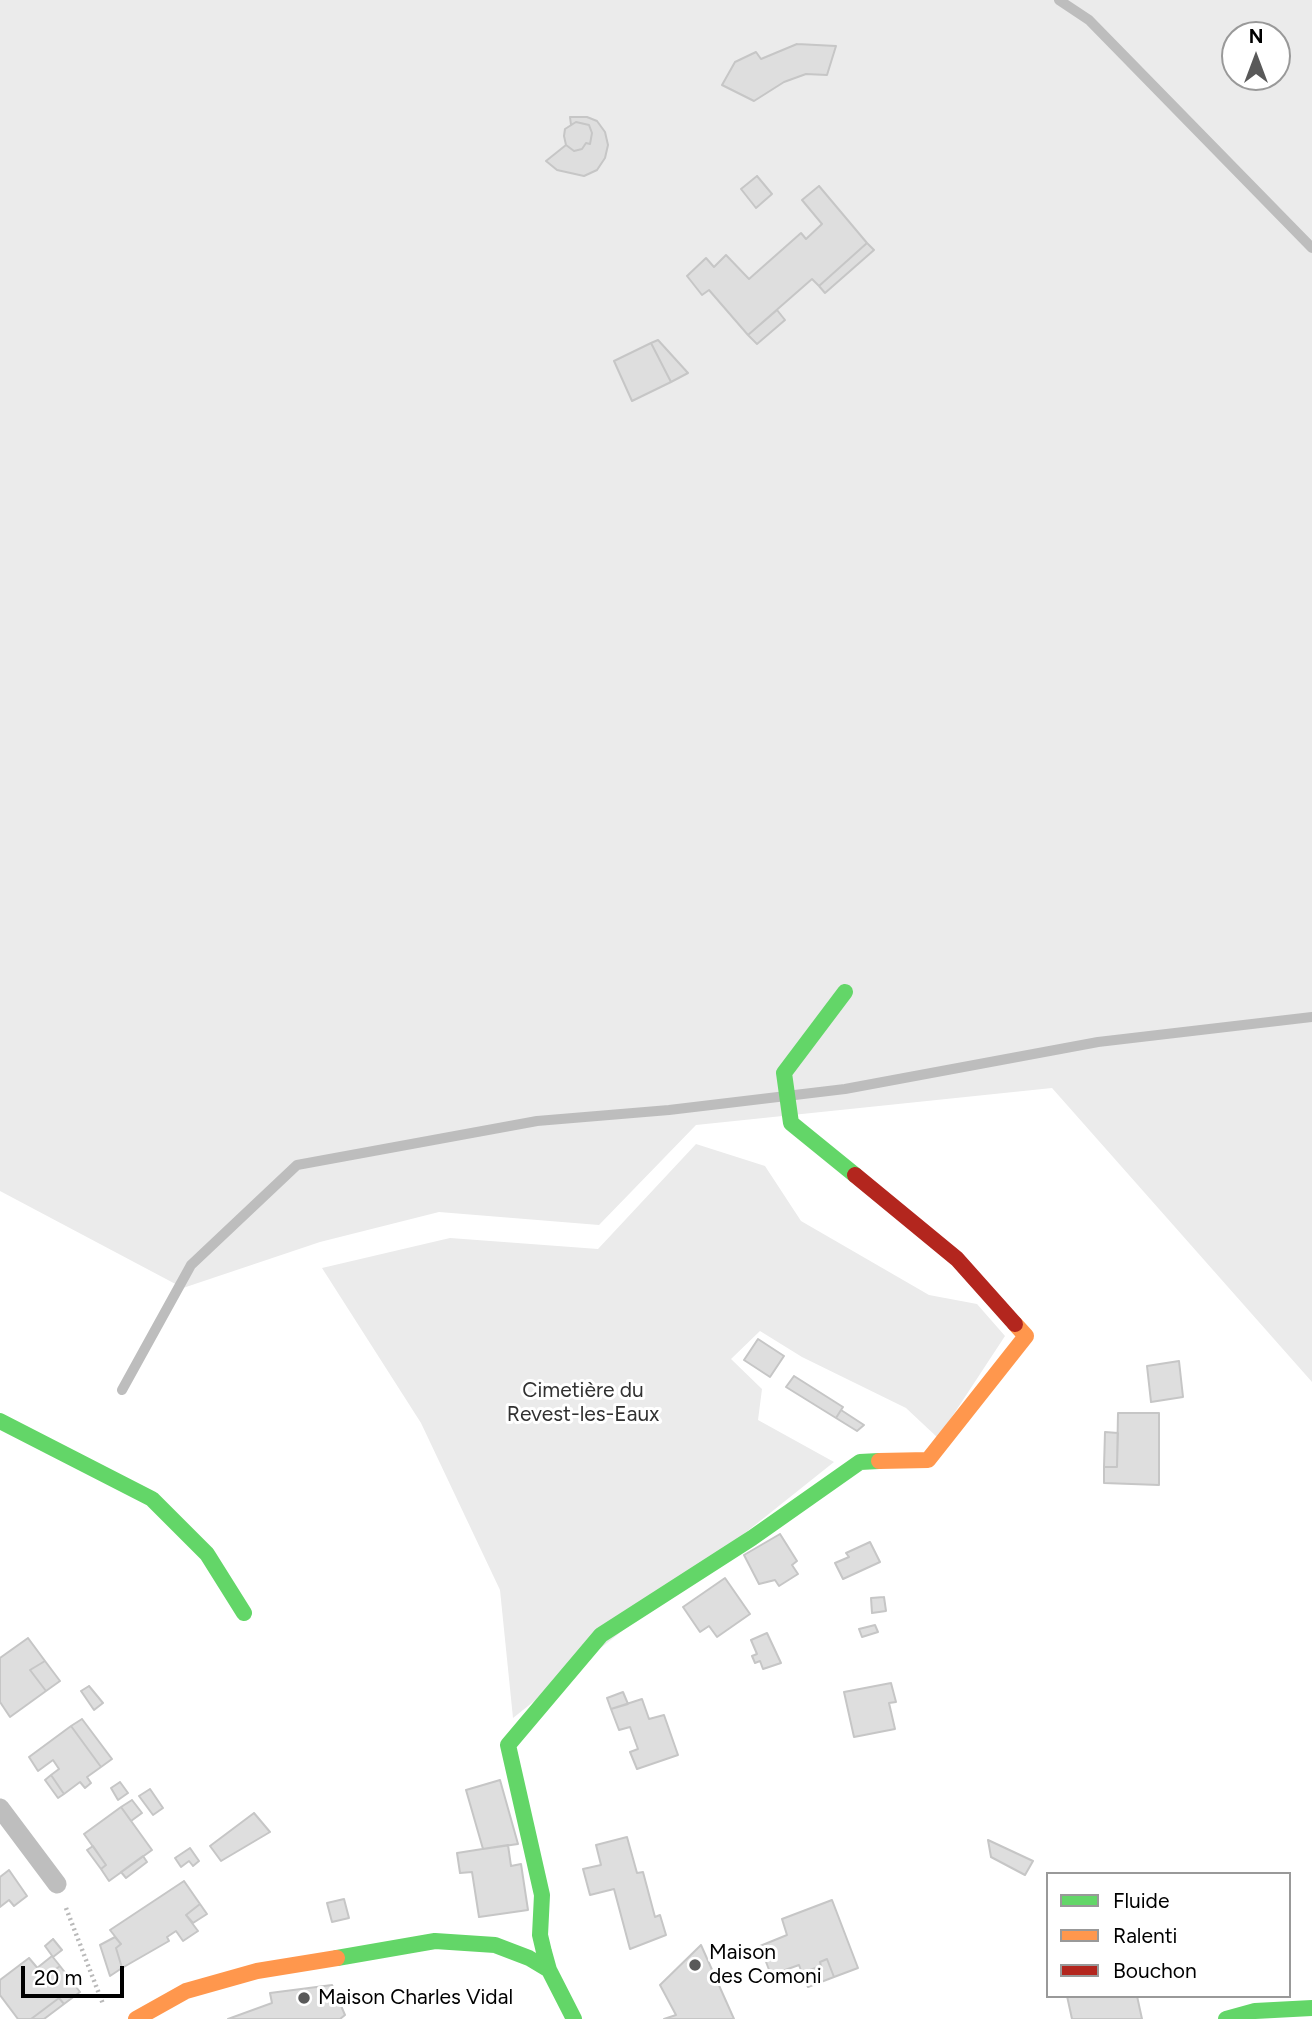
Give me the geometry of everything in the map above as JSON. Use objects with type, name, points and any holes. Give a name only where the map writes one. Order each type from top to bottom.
[{"type":"street","points":[[574,2019],[549,1970],[540,1935],[542,1895],[508,1745],[601,1635],[752,1538],[860,1462],[928,1460],[1026,1336],[957,1259],[791,1123],[784,1073],[845,992]]},
{"type":"street","points":[[0,1421],[152,1499],[207,1554],[244,1613]]},
{"type":"street","points":[[136,2019],[186,1991],[257,1970],[435,1941],[495,1945],[549,1970]]},
{"type":"street","points":[[1226,2019],[1255,2011],[1312,2008]]},
{"type":"lane","points":[[0,1808],[57,1884]]},
{"type":"path","points":[[57,1884],[107,2012]]},
{"type":"green space","points":[[0,0],[1312,0],[1312,1382],[1052,1088],[696,1125],[599,1225],[439,1212],[320,1242],[183,1288],[0,1191]]},
{"type":"green space","name":"Cimetière du Revest-les-Eaux","points":[[696,1144],[765,1166],[801,1221],[929,1295],[977,1304],[1005,1336],[938,1438],[906,1408],[802,1357],[760,1331],[731,1359],[762,1389],[758,1420],[834,1462],[513,1718],[500,1590],[421,1423],[322,1268],[450,1238],[598,1249]]},
{"type":"building","points":[[797,44],[836,46],[827,75],[806,74],[784,82],[754,101],[722,85],[735,62],[756,52],[761,59]]},
{"type":"building","points":[[570,117],[587,117],[597,121],[605,132],[608,145],[605,158],[597,170],[584,176],[557,170],[546,161],[566,145],[574,151],[582,149],[586,143],[590,144],[592,133],[589,125],[576,122],[571,125]]},
{"type":"building","points":[[576,122],[589,125],[592,133],[590,144],[586,143],[582,149],[574,151],[566,145],[564,136],[565,129]]},
{"type":"building","points":[[757,176],[772,194],[756,208],[741,189]]},
{"type":"building","points":[[819,186],[867,243],[819,286],[812,279],[748,335],[709,290],[702,295],[687,276],[706,258],[714,267],[726,255],[749,279],[801,233],[806,239],[822,224],[802,200]]},
{"type":"building","points":[[867,243],[874,250],[825,293],[819,286]]},
{"type":"building","points":[[777,310],[785,320],[757,344],[748,335]]},
{"type":"building","points":[[658,340],[688,373],[671,382],[651,343]]},
{"type":"building","points":[[651,343],[671,382],[632,401],[614,361]]},
{"type":"building","points":[[758,1339],[784,1356],[770,1377],[744,1360]]},
{"type":"building","points":[[1179,1361],[1183,1397],[1151,1402],[1147,1366]]},
{"type":"building","points":[[794,1376],[843,1407],[836,1418],[786,1387]]},
{"type":"building","points":[[841,1410],[864,1425],[857,1431],[836,1418]]},
{"type":"building","points":[[1118,1413],[1159,1413],[1159,1485],[1104,1483],[1104,1467],[1117,1467]]},
{"type":"building","points":[[1105,1432],[1118,1433],[1117,1467],[1104,1467]]},
{"type":"building","points":[[780,1534],[797,1561],[792,1565],[798,1574],[779,1586],[775,1580],[759,1584],[744,1555]]},
{"type":"building","points":[[870,1542],[880,1562],[843,1579],[835,1563],[849,1557],[846,1553]]},
{"type":"building","points":[[725,1578],[750,1614],[717,1637],[709,1626],[700,1632],[683,1607]]},
{"type":"building","points":[[884,1597],[886,1611],[872,1613],[871,1598]]},
{"type":"building","points":[[875,1625],[878,1632],[862,1637],[859,1629]]},
{"type":"building","points":[[767,1633],[781,1663],[763,1669],[760,1661],[755,1663],[752,1656],[757,1654],[751,1640]]},
{"type":"building","points":[[28,1638],[45,1661],[30,1670],[46,1691],[10,1717],[0,1702],[0,1658]]},
{"type":"building","points":[[45,1661],[60,1681],[46,1691],[30,1670]]},
{"type":"building","points":[[891,1683],[896,1702],[889,1703],[895,1729],[854,1737],[844,1692]]},
{"type":"building","points":[[89,1686],[103,1703],[94,1710],[81,1691]]},
{"type":"building","points":[[623,1692],[628,1704],[611,1709],[607,1698]]},
{"type":"building","points":[[642,1699],[649,1719],[664,1715],[678,1755],[637,1769],[630,1752],[638,1749],[630,1727],[619,1730],[611,1709]]},
{"type":"building","points":[[82,1719],[112,1759],[101,1767],[71,1726]]},
{"type":"building","points":[[71,1726],[101,1767],[87,1777],[91,1783],[85,1788],[80,1782],[64,1794],[51,1775],[59,1769],[53,1760],[38,1771],[29,1757]]},
{"type":"building","points":[[51,1775],[64,1794],[58,1798],[45,1780]]},
{"type":"building","points":[[500,1780],[518,1844],[483,1849],[466,1790]]},
{"type":"building","points":[[120,1782],[128,1793],[118,1800],[111,1788]]},
{"type":"building","points":[[150,1789],[163,1808],[153,1815],[139,1796]]},
{"type":"building","points":[[132,1800],[142,1813],[131,1821],[121,1807]]},
{"type":"building","points":[[121,1807],[152,1850],[109,1881],[101,1869],[106,1865],[84,1834]]},
{"type":"building","points":[[254,1813],[270,1832],[221,1861],[210,1846]]},
{"type":"building","points":[[627,1837],[637,1873],[643,1872],[655,1917],[660,1915],[666,1935],[630,1949],[614,1889],[590,1895],[583,1869],[601,1865],[596,1845]]},
{"type":"building","points":[[988,1840],[1033,1861],[1025,1875],[991,1857]]},
{"type":"building","points":[[508,1845],[511,1866],[521,1864],[528,1910],[479,1917],[472,1872],[460,1873],[457,1853]]},
{"type":"building","points":[[93,1846],[106,1865],[101,1869],[87,1850]]},
{"type":"building","points":[[190,1848],[199,1861],[193,1866],[189,1861],[181,1867],[175,1858]]},
{"type":"building","points":[[143,1856],[147,1862],[126,1878],[121,1872]]},
{"type":"building","points":[[9,1870],[27,1896],[14,1906],[9,1900],[0,1907],[0,1877]]},
{"type":"building","points":[[184,1881],[200,1904],[186,1915],[198,1931],[183,1941],[176,1931],[167,1937],[169,1941],[122,1968],[116,1948],[121,1944],[110,1930]]},
{"type":"building","points":[[344,1899],[349,1918],[332,1922],[327,1903]]},
{"type":"building","points":[[832,1900],[858,1968],[834,1977],[827,1959],[820,1962],[821,1966],[802,1973],[799,1965],[771,1975],[760,1946],[787,1935],[782,1919]]},
{"type":"building","points":[[200,1904],[207,1914],[193,1923],[186,1915]]},
{"type":"building","points":[[115,1937],[121,1944],[116,1948],[122,1968],[110,1976],[100,1945]]},
{"type":"building","points":[[53,1939],[62,1950],[53,1957],[45,1946]]},
{"type":"building","name":"Maison des Comoni","points":[[701,1945],[734,2019],[664,2019],[676,2015],[660,1985]]},
{"type":"building","points":[[52,1956],[60,1966],[45,1977],[37,1968]]},
{"type":"building","points":[[29,1958],[45,1977],[60,1966],[80,1992],[64,2004],[59,1998],[31,2019],[18,2019],[0,1995],[0,1980]]},
{"type":"building","points":[[827,1959],[834,1977],[808,1987],[802,1973],[821,1966],[820,1962]]},
{"type":"building","name":"Maison Charles Vidal","points":[[332,1985],[345,2015],[340,2019],[228,2019],[272,2003],[270,1993]]},
{"type":"building","points":[[59,1998],[64,2004],[44,2019],[31,2019]]},
{"type":"building","points":[[1067,1998],[1137,1998],[1142,2019],[1072,2019]]},
{"type":"waterway","points":[[1059,0],[1089,20],[1312,248]]},
{"type":"waterway","points":[[122,1390],[191,1265],[297,1165],[537,1121],[669,1110],[845,1089],[1098,1042],[1312,1017]]},
{"type":"traffic: fast","points":[[845,992],[784,1073],[791,1123],[855,1175]]},
{"type":"traffic: fast","points":[[0,1421],[152,1499],[207,1554],[244,1613]]},
{"type":"traffic: fast","points":[[574,2019],[549,1970],[544,1952],[540,1935],[542,1895],[508,1745],[601,1635],[752,1538],[860,1462],[879,1461]]},
{"type":"traffic: fast","points":[[337,1958],[435,1941],[495,1945],[529,1958],[549,1970]]},
{"type":"traffic: fast","points":[[1226,2019],[1255,2011],[1312,2008]]},
{"type":"traffic: slow","points":[[879,1461],[928,1460],[1026,1336],[1015,1324]]},
{"type":"traffic: slow","points":[[136,2019],[186,1991],[257,1971],[337,1958]]},
{"type":"traffic: jam","points":[[855,1175],[957,1259],[1015,1324]]},
{"type":"place","name":"Maison des Comoni","points":[[695,1965]]},
{"type":"place","name":"Maison Charles Vidal","points":[[304,1998]]}]
